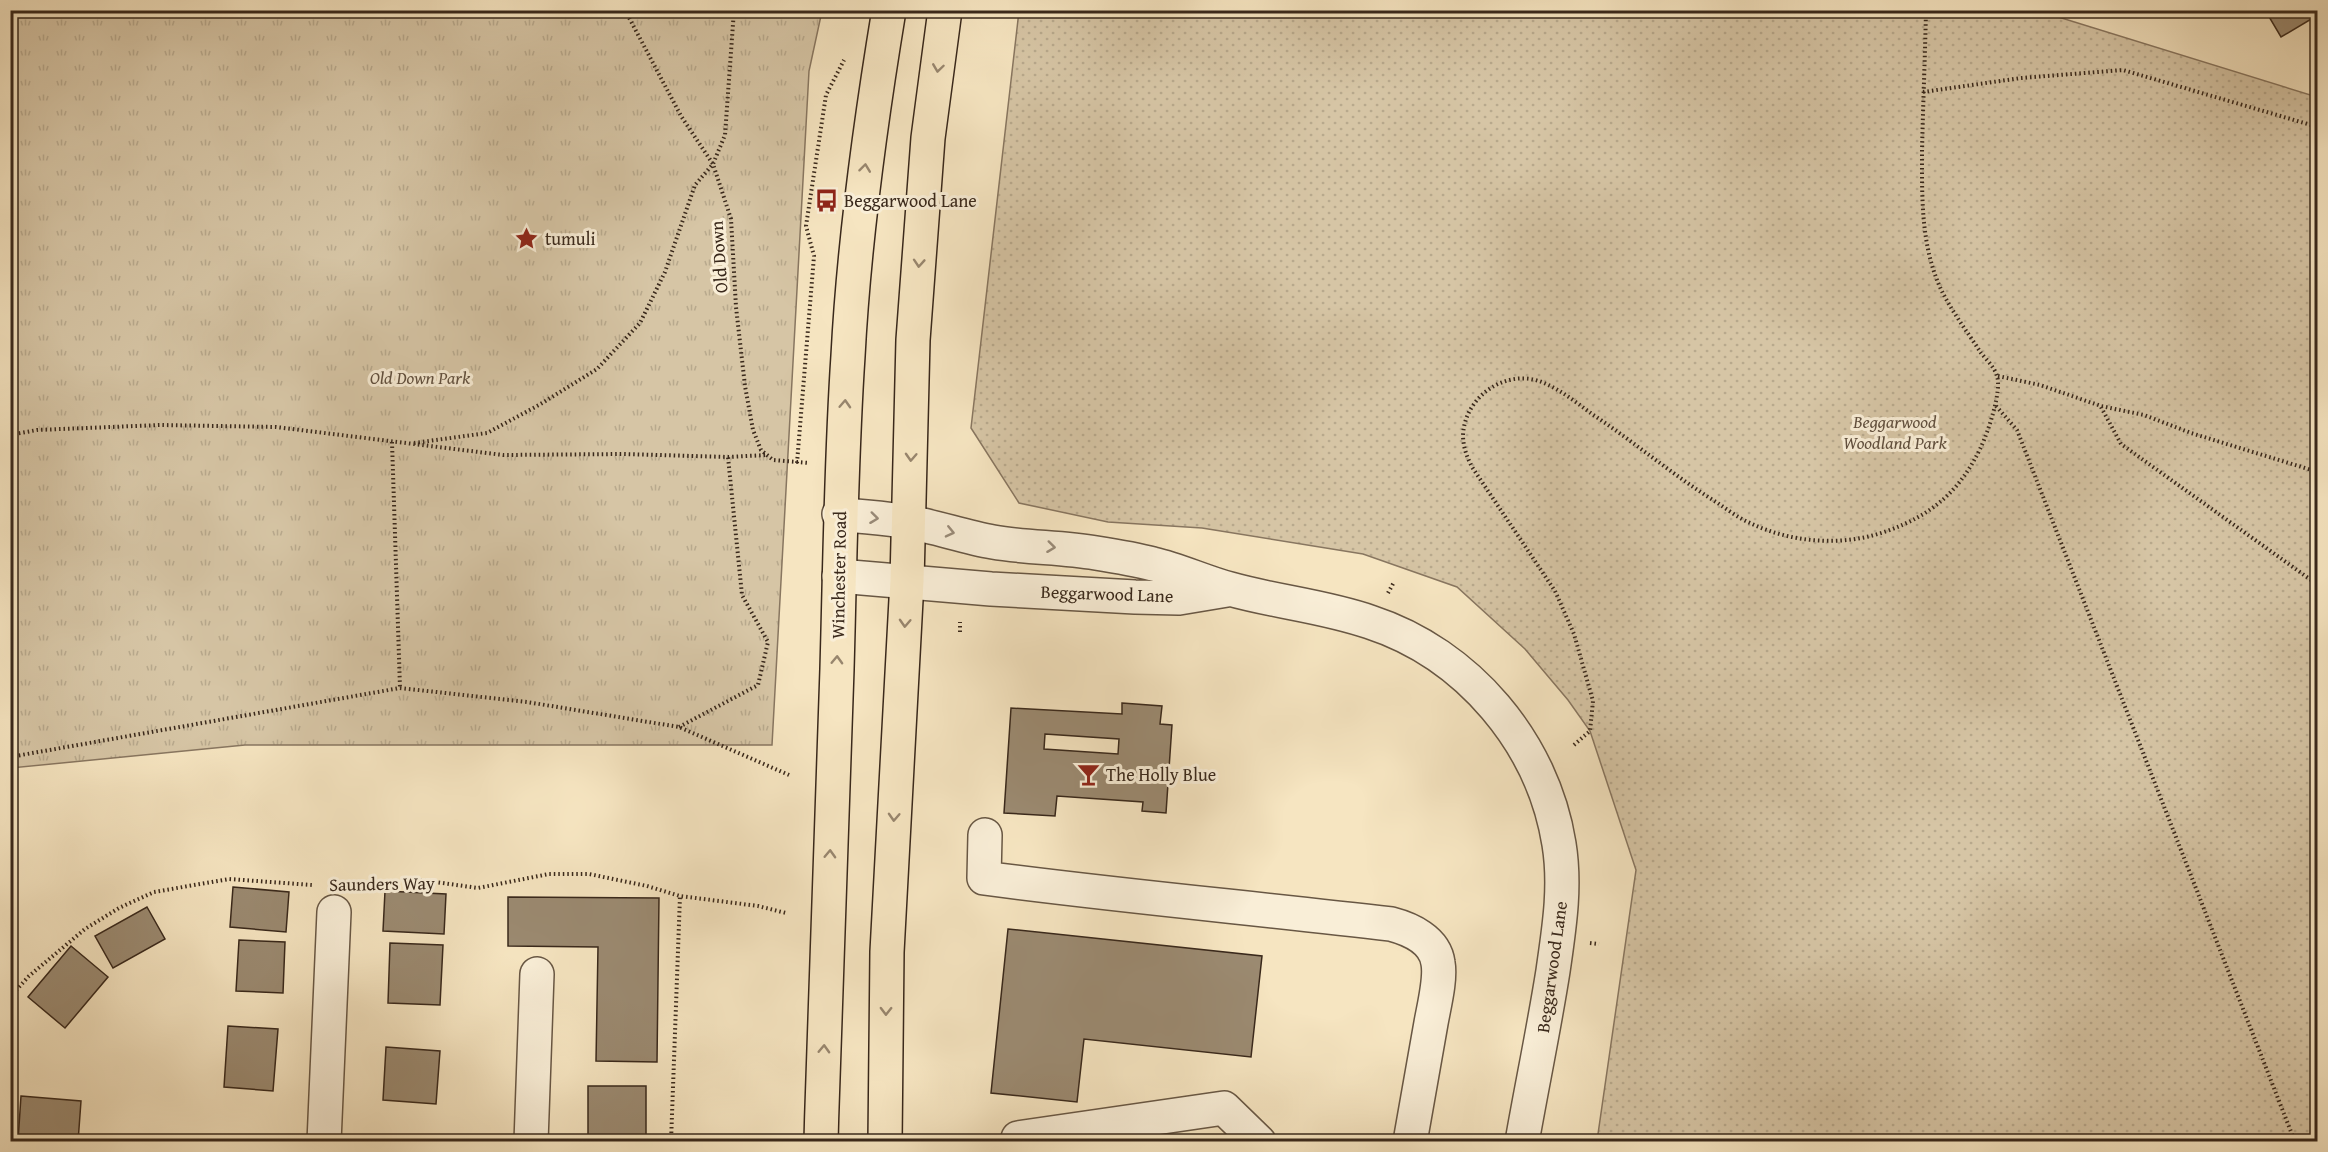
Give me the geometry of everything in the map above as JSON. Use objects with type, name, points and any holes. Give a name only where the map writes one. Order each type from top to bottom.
[{"type":"main road","name":"Winchester Road","points":[[821,1142],[839,514],[848,354],[859,218],[870,125],[889,10]]},
{"type":"main road","points":[[885,1142],[887,952],[907,581],[913,340],[928,138],[945,10]]},
{"type":"street","name":"Beggarwood Lane","points":[[839,514],[908,522],[992,542],[1095,552],[1155,564],[1231,590],[1344,614],[1373,623],[1421,645],[1443,659],[1488,698],[1514,733],[1534,766],[1546,795],[1559,845],[1562,895],[1551,987],[1522,1142]]},
{"type":"street","name":"Beggarwood Lane","points":[[839,576],[991,589],[1135,597],[1179,598],[1231,590]]},
{"type":"street","points":[[985,835],[984,878],[1090,893],[1227,905],[1391,924],[1410,929],[1423,938],[1438,963],[1436,999],[1410,1142]]},
{"type":"street","name":"Saunders Way","points":[[324,1142],[341,899]]},
{"type":"street","points":[[531,1142],[537,974]]},
{"type":"street","points":[[1018,1138],[1224,1108],[1258,1141]]},
{"type":"path","name":"Old Down","points":[[625,10],[681,116],[713,164],[731,219],[736,307],[747,397],[753,430],[761,450],[767,455]]},
{"type":"path","points":[[407,444],[487,433],[539,405],[597,369],[640,323],[665,272],[695,185],[713,164],[725,135],[734,10]]},
{"type":"path","points":[[1575,745],[1590,731],[1593,701],[1574,634],[1555,591],[1472,467],[1465,452],[1463,435],[1466,419],[1473,404],[1485,391],[1498,383],[1530,378],[1545,383],[1612,428],[1701,493],[1749,523],[1784,536],[1829,541],[1878,534],[1928,514],[1966,473],[1980,449],[1995,405],[1998,376],[1966,330],[1937,281],[1924,229],[1923,92],[1926,10]]},
{"type":"path","points":[[10,435],[36,430],[160,425],[276,427],[503,455],[623,454],[728,457],[767,455],[773,460],[797,463],[814,256],[806,226],[826,95],[848,52]]},
{"type":"path","points":[[1923,92],[2021,78],[2124,70],[2318,128]]},
{"type":"path","points":[[1998,376],[2040,385],[2100,406],[2144,416],[2318,472]]},
{"type":"path","points":[[1995,405],[2017,430],[2295,1142]]},
{"type":"path","points":[[2100,406],[2121,444],[2318,585]]},
{"type":"path","points":[[392,442],[400,688]]},
{"type":"path","points":[[679,727],[758,685],[768,642],[742,595],[728,457]]},
{"type":"path","points":[[10,757],[400,688],[528,702],[679,727],[789,775]]},
{"type":"path","name":"Saunders Way","points":[[341,899],[421,880],[478,888],[549,874],[589,874],[647,886],[680,896],[758,906],[786,913]]},
{"type":"path","name":"Saunders Way","points":[[10,997],[38,969],[85,929],[119,908],[154,892],[229,879],[313,885]]},
{"type":"path","points":[[671,1142],[680,896]]},
{"type":"green space","name":"Old Down Park","points":[[11,10],[822,11],[809,71],[772,745],[245,745],[11,768]]},
{"type":"green space","name":"Beggarwood Woodland Park","points":[[1019,11],[2039,11],[2317,97],[2317,1141],[1597,1141],[1636,870],[1590,731],[1568,700],[1525,649],[1457,587],[1363,554],[1202,528],[1108,522],[1019,503],[971,428]]},
{"type":"building","points":[[2265,10],[2318,10],[2318,15],[2281,37]]},
{"type":"building","name":"The Holly Blue","points":[[1122,703],[1162,706],[1160,724],[1172,725],[1166,813],[1142,811],[1143,802],[1057,796],[1055,816],[1004,813],[1011,708],[1122,714]],"holes":[[[1045,734],[1119,739],[1118,754],[1044,749]]]},
{"type":"building","points":[[233,887],[289,892],[286,932],[230,927]]},
{"type":"building","points":[[385,891],[446,894],[444,934],[383,931]]},
{"type":"building","points":[[508,897],[659,898],[657,1062],[596,1061],[598,947],[508,946]]},
{"type":"building","points":[[147,907],[165,939],[113,968],[95,936]]},
{"type":"building","points":[[1008,929],[1262,956],[1251,1057],[1084,1039],[1077,1102],[991,1093]]},
{"type":"building","points":[[239,940],[285,942],[283,993],[236,991]]},
{"type":"building","points":[[390,943],[443,945],[440,1005],[388,1003]]},
{"type":"building","points":[[71,946],[108,977],[65,1028],[28,997]]},
{"type":"building","points":[[228,1026],[278,1029],[273,1091],[224,1087]]},
{"type":"building","points":[[386,1047],[440,1051],[436,1104],[383,1100]]},
{"type":"building","points":[[588,1086],[646,1086],[646,1142],[588,1142]]},
{"type":"building","points":[[21,1096],[81,1101],[78,1142],[18,1141]]},
{"type":"place","name":"Beggarwood Lane","points":[[826,201]]},
{"type":"place","name":"tumuli","points":[[527,239]]},
{"type":"place","name":"The Holly Blue","points":[[1088,775]]}]
